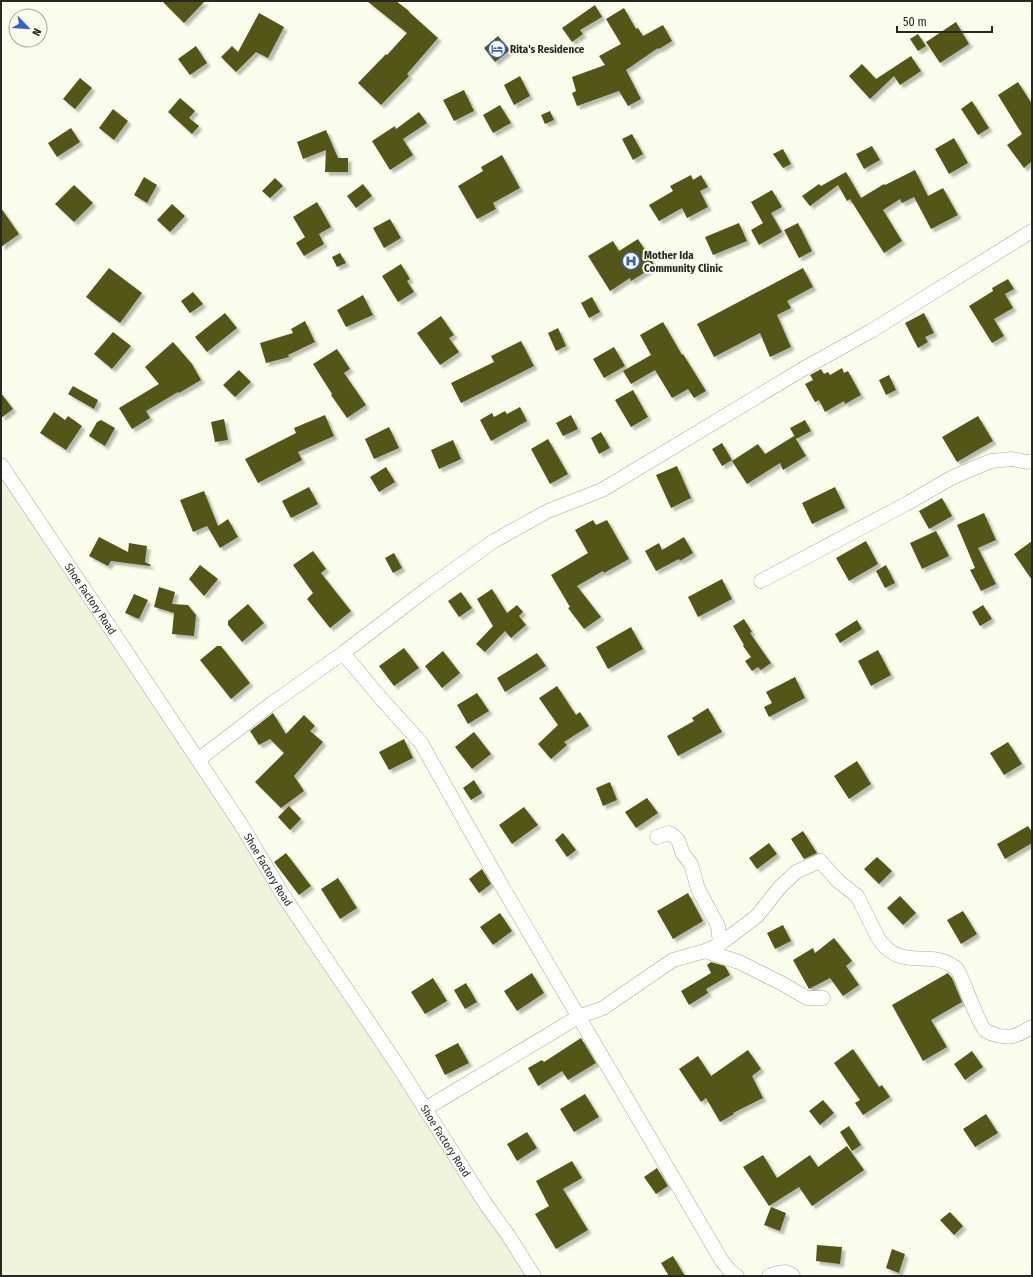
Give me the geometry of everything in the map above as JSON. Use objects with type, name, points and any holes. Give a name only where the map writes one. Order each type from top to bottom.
[{"type":"street","points":[[198,760],[271,704],[343,653],[494,541],[548,511],[602,490],[808,366],[871,331],[1032,231]]},
{"type":"street","points":[[761,581],[906,504],[953,477],[990,461],[1012,459],[1027,462],[1032,461]]},
{"type":"street","name":"Shoe Factory Road","points":[[1,465],[242,826],[283,895],[534,1276]]},
{"type":"street","points":[[343,653],[421,743],[496,876],[722,1261],[730,1271],[737,1276]]},
{"type":"street","points":[[657,837],[669,833],[678,840],[683,854],[691,864],[698,889],[718,926],[720,944]]},
{"type":"street","points":[[425,1109],[578,1017],[603,1008],[673,960],[705,951],[720,944],[757,916],[780,887],[796,872],[820,862],[838,881],[857,896],[882,945],[896,955],[904,958],[942,961],[955,967],[985,1031],[1005,1037],[1014,1036],[1032,1027]]},
{"type":"street","points":[[705,951],[745,964],[799,992],[807,998],[823,998]]},
{"type":"street","points":[[769,1276],[782,1271],[789,1272],[793,1276]]},
{"type":"shaded area","points":[[1,471],[535,1276],[1,1276]]},
{"type":"building","points":[[162,1],[205,1],[184,23]]},
{"type":"building","points":[[367,1],[396,1],[438,38],[407,74],[409,76],[381,105],[358,83],[407,33]]},
{"type":"building","points":[[595,5],[602,17],[580,30],[583,34],[572,42],[562,28]]},
{"type":"building","points":[[624,8],[636,29],[638,28],[643,36],[663,25],[672,41],[659,49],[658,48],[626,70],[641,99],[628,106],[619,91],[577,106],[572,93],[576,91],[572,77],[605,65],[599,56],[621,44],[606,19]]},
{"type":"building","points":[[259,13],[284,27],[268,58],[256,52],[236,72],[221,57],[232,46],[238,52]]},
{"type":"building","points":[[956,22],[969,44],[940,63],[926,42]]},
{"type":"building","points":[[918,34],[926,46],[918,51],[910,39]]},
{"type":"building","name":"Rita's Residence","points":[[498,36],[510,50],[495,62],[484,48]]},
{"type":"building","points":[[196,46],[207,63],[190,75],[178,59]]},
{"type":"building","points":[[911,56],[921,71],[900,85],[894,76],[870,99],[849,76],[862,64],[876,79]]},
{"type":"building","points":[[520,76],[530,96],[514,105],[504,85]]},
{"type":"building","points":[[80,78],[92,88],[75,109],[63,99]]},
{"type":"building","points":[[1018,82],[1032,104],[1032,161],[1024,168],[1007,145],[1022,134],[998,95]]},
{"type":"building","points":[[464,90],[474,111],[454,121],[443,100]]},
{"type":"building","points":[[180,98],[195,111],[189,118],[199,126],[192,134],[168,112]]},
{"type":"building","points":[[972,101],[989,128],[978,135],[961,109]]},
{"type":"building","points":[[500,105],[511,123],[493,133],[483,115]]},
{"type":"building","points":[[113,109],[128,121],[114,140],[99,128]]},
{"type":"building","points":[[550,111],[554,120],[545,124],[541,115]]},
{"type":"building","points":[[419,112],[427,123],[403,139],[413,155],[390,170],[372,141],[395,126],[396,129]]},
{"type":"building","points":[[71,128],[80,142],[57,157],[48,143]]},
{"type":"building","points":[[326,130],[338,158],[348,158],[348,172],[325,172],[326,150],[303,159],[297,142]]},
{"type":"building","points":[[632,134],[643,154],[633,160],[622,139]]},
{"type":"building","points":[[954,138],[968,163],[949,174],[935,149]]},
{"type":"building","points":[[872,146],[880,160],[864,169],[856,154]]},
{"type":"building","points":[[783,149],[791,164],[783,168],[773,154]]},
{"type":"building","points":[[502,155],[520,188],[493,203],[496,209],[477,219],[458,186],[483,171],[481,167]]},
{"type":"building","points":[[915,170],[928,196],[943,188],[958,215],[931,229],[914,197],[902,203],[900,199],[883,210],[902,241],[884,253],[850,199],[847,201],[838,185],[810,206],[802,196],[819,184],[821,186],[846,172],[861,198],[884,184],[885,185]]},
{"type":"building","points":[[691,175],[693,180],[701,175],[708,187],[700,191],[708,207],[687,218],[682,208],[659,221],[649,205],[673,191],[670,186]]},
{"type":"building","points":[[144,177],[157,185],[147,203],[134,195]]},
{"type":"building","points":[[275,178],[283,186],[270,198],[262,191]]},
{"type":"building","points":[[363,184],[372,196],[356,208],[347,196]]},
{"type":"building","points":[[74,185],[93,203],[74,222],[55,204]]},
{"type":"building","points":[[772,190],[782,207],[771,213],[782,232],[759,245],[751,230],[763,223],[751,202]]},
{"type":"building","points":[[317,202],[331,227],[319,234],[324,244],[304,256],[296,243],[305,237],[293,217]]},
{"type":"building","points":[[172,204],[185,216],[170,232],[157,220]]},
{"type":"building","points":[[1,208],[19,234],[1,247]]},
{"type":"building","points":[[390,219],[401,238],[384,248],[373,228]]},
{"type":"building","points":[[739,223],[747,241],[713,255],[705,237]]},
{"type":"building","points":[[798,223],[812,251],[799,258],[784,230]]},
{"type":"building","name":"Mother Ida Community Clinic","points":[[638,239],[655,266],[631,281],[630,278],[610,291],[588,256],[613,241],[619,251]]},
{"type":"building","points":[[340,253],[346,263],[337,267],[332,257]]},
{"type":"building","points":[[401,264],[410,279],[407,281],[414,292],[398,302],[382,276]]},
{"type":"building","points":[[109,268],[142,293],[120,323],[86,297]]},
{"type":"building","points":[[803,268],[813,287],[787,301],[791,308],[777,315],[791,347],[770,357],[760,333],[714,357],[697,324]]},
{"type":"building","points":[[1008,279],[1014,289],[1005,294],[1013,308],[994,319],[1004,336],[992,343],[969,306],[993,291],[992,288]]},
{"type":"building","points":[[193,292],[203,304],[190,313],[181,301]]},
{"type":"building","points":[[363,295],[373,315],[346,327],[337,310]]},
{"type":"building","points":[[592,297],[600,312],[589,318],[581,303]]},
{"type":"building","points":[[225,313],[237,328],[207,352],[195,337]]},
{"type":"building","points":[[924,313],[934,333],[925,337],[928,342],[918,348],[905,323]]},
{"type":"building","points":[[441,316],[454,335],[449,338],[459,352],[440,365],[417,333]]},
{"type":"building","points":[[305,321],[315,342],[288,355],[289,357],[266,363],[260,343],[293,333],[291,329]]},
{"type":"building","points":[[663,322],[682,355],[683,354],[706,391],[694,398],[688,389],[672,398],[655,370],[631,384],[623,371],[651,355],[640,335]]},
{"type":"building","points":[[558,328],[566,346],[556,351],[548,333]]},
{"type":"building","points":[[113,332],[131,346],[112,369],[94,354]]},
{"type":"building","points":[[521,341],[534,366],[461,403],[451,383],[494,362],[491,356]]},
{"type":"building","points":[[173,342],[192,364],[201,380],[146,411],[150,418],[132,429],[119,408],[159,384],[145,367]]},
{"type":"building","points":[[614,347],[625,366],[604,378],[593,359]]},
{"type":"building","points":[[337,349],[350,369],[344,373],[366,405],[347,418],[331,395],[332,394],[313,364]]},
{"type":"building","points":[[842,368],[844,373],[848,371],[861,395],[845,404],[844,401],[825,412],[819,400],[815,402],[805,384],[813,380],[810,375],[821,369],[824,374],[828,372],[830,375]]},
{"type":"building","points":[[239,370],[251,382],[235,397],[223,385]]},
{"type":"building","points":[[889,375],[896,390],[886,395],[879,380]]},
{"type":"building","points":[[73,386],[98,400],[94,409],[68,394]]},
{"type":"building","points":[[633,390],[648,417],[631,427],[615,400]]},
{"type":"building","points":[[1,393],[13,409],[1,418]]},
{"type":"building","points":[[520,407],[527,421],[491,441],[480,420],[492,413],[494,417],[505,411],[507,414]]},
{"type":"building","points":[[54,412],[65,420],[68,416],[82,426],[66,450],[40,433]]},
{"type":"building","points":[[325,415],[334,436],[298,452],[302,460],[258,483],[245,459],[296,433],[294,428]]},
{"type":"building","points":[[571,415],[578,429],[563,436],[556,423]]},
{"type":"building","points":[[978,416],[993,441],[957,462],[942,437]]},
{"type":"building","points":[[224,419],[228,440],[215,442],[211,422]]},
{"type":"building","points":[[101,420],[115,428],[105,446],[89,436],[97,422]]},
{"type":"building","points":[[805,420],[811,431],[796,439],[806,456],[783,470],[780,463],[747,484],[732,461],[758,444],[765,454],[794,436],[795,437],[790,428]]},
{"type":"building","points":[[389,427],[399,448],[374,459],[365,439]]},
{"type":"building","points":[[601,432],[610,448],[599,454],[591,438]]},
{"type":"building","points":[[548,439],[568,474],[550,484],[531,449]]},
{"type":"building","points":[[453,440],[461,459],[439,469],[431,450]]},
{"type":"building","points":[[722,443],[732,460],[722,466],[712,449]]},
{"type":"building","points":[[677,466],[691,498],[671,508],[656,475]]},
{"type":"building","points":[[386,467],[395,482],[379,492],[370,477]]},
{"type":"building","points":[[309,487],[318,504],[291,518],[282,501]]},
{"type":"building","points":[[835,487],[845,508],[812,524],[802,503]]},
{"type":"building","points":[[204,491],[218,526],[228,519],[238,537],[220,548],[207,526],[193,532],[180,500]]},
{"type":"building","points":[[942,498],[952,516],[929,529],[919,511]]},
{"type":"building","points":[[984,513],[996,540],[978,548],[996,584],[981,591],[970,570],[975,568],[957,525]]},
{"type":"building","points":[[593,520],[596,525],[607,520],[629,559],[604,573],[603,571],[577,586],[601,617],[584,629],[568,608],[570,607],[551,575],[588,553],[575,530]]},
{"type":"building","points":[[936,531],[949,556],[922,569],[910,543]]},
{"type":"building","points":[[99,537],[128,552],[129,543],[147,546],[145,562],[151,565],[111,561],[108,566],[89,556]]},
{"type":"building","points":[[684,537],[693,553],[680,561],[679,559],[656,571],[645,551],[659,543],[662,550]]},
{"type":"building","points":[[866,541],[878,564],[849,581],[836,558]]},
{"type":"building","points":[[1032,541],[1032,580],[1014,554]]},
{"type":"building","points":[[313,551],[326,569],[321,573],[351,611],[330,628],[307,599],[313,593],[293,565]]},
{"type":"building","points":[[394,553],[402,568],[393,573],[385,558]]},
{"type":"building","points":[[200,565],[218,579],[204,596],[189,579]]},
{"type":"building","points":[[886,565],[895,583],[885,588],[876,571]]},
{"type":"building","points":[[722,579],[732,599],[698,617],[688,597]]},
{"type":"building","points":[[159,587],[175,592],[172,604],[188,605],[196,615],[194,636],[172,634],[174,613],[154,607]]},
{"type":"building","points":[[492,589],[507,613],[517,605],[523,612],[519,616],[526,625],[511,638],[505,631],[485,652],[476,644],[493,626],[477,599]]},
{"type":"building","points":[[461,592],[472,608],[459,617],[448,601]]},
{"type":"building","points":[[134,594],[148,600],[139,619],[125,613]]},
{"type":"building","points":[[248,604],[264,623],[242,642],[228,625],[228,621]]},
{"type":"building","points":[[983,605],[992,619],[980,626],[972,612]]},
{"type":"building","points":[[744,619],[752,632],[750,633],[771,663],[761,670],[758,667],[752,671],[745,661],[751,657],[743,646],[744,645],[733,626]]},
{"type":"building","points":[[857,620],[862,629],[840,643],[835,634]]},
{"type":"building","points":[[631,627],[643,649],[608,669],[596,647]]},
{"type":"building","points":[[217,646],[221,646],[250,683],[231,699],[200,660]]},
{"type":"building","points":[[404,648],[419,668],[394,686],[379,666]]},
{"type":"building","points":[[878,650],[891,675],[871,686],[858,661]]},
{"type":"building","points":[[443,651],[460,673],[442,688],[425,666]]},
{"type":"building","points":[[537,653],[546,666],[505,692],[497,678]]},
{"type":"building","points":[[795,677],[805,698],[769,717],[764,707],[772,703],[766,692]]},
{"type":"building","points":[[557,686],[576,715],[580,712],[589,726],[564,742],[567,745],[551,759],[538,744],[558,725],[539,698]]},
{"type":"building","points":[[477,693],[489,711],[468,724],[457,705]]},
{"type":"building","points":[[708,708],[722,732],[678,756],[667,736],[694,721],[692,718]]},
{"type":"building","points":[[273,713],[286,734],[304,715],[315,726],[310,731],[323,742],[294,776],[304,791],[281,808],[255,782],[284,753],[270,739],[259,745],[250,731]]},
{"type":"building","points":[[474,732],[491,754],[472,769],[455,747]]},
{"type":"building","points":[[404,739],[413,758],[389,770],[379,752]]},
{"type":"building","points":[[1008,742],[1022,764],[1004,775],[990,753]]},
{"type":"building","points":[[857,761],[871,784],[849,799],[834,776]]},
{"type":"building","points":[[474,780],[482,793],[471,800],[463,788]]},
{"type":"building","points":[[610,782],[617,800],[603,806],[596,788]]},
{"type":"building","points":[[647,798],[658,813],[636,828],[625,812]]},
{"type":"building","points":[[289,806],[301,819],[290,830],[278,817]]},
{"type":"building","points":[[524,807],[538,825],[512,844],[499,825]]},
{"type":"building","points":[[1028,826],[1032,832],[1032,843],[1005,859],[997,844]]},
{"type":"building","points":[[803,831],[817,853],[804,859],[791,839]]},
{"type":"building","points":[[563,833],[576,850],[567,857],[555,840]]},
{"type":"building","points":[[769,843],[777,854],[757,869],[749,858]]},
{"type":"building","points":[[286,853],[311,886],[299,895],[274,862]]},
{"type":"building","points":[[877,857],[892,871],[879,884],[864,869]]},
{"type":"building","points":[[482,869],[491,884],[479,893],[469,879]]},
{"type":"building","points":[[338,878],[357,908],[340,919],[321,889]]},
{"type":"building","points":[[688,893],[703,921],[673,939],[657,911]]},
{"type":"building","points":[[900,896],[916,913],[903,925],[887,908]]},
{"type":"building","points":[[963,911],[977,934],[961,944],[947,920]]},
{"type":"building","points":[[500,913],[512,931],[493,945],[480,927]]},
{"type":"building","points":[[783,925],[791,941],[775,949],[767,933]]},
{"type":"building","points":[[834,938],[852,961],[846,966],[859,985],[843,996],[830,978],[809,989],[793,960],[813,948],[815,953]]},
{"type":"building","points":[[711,962],[725,966],[730,975],[706,989],[708,993],[689,1005],[681,991],[711,973],[707,965]]},
{"type":"building","points":[[532,973],[544,993],[517,1011],[504,991]]},
{"type":"building","points":[[948,973],[952,978],[962,1002],[931,1020],[947,1047],[923,1061],[892,1005]]},
{"type":"building","points":[[433,978],[447,1001],[425,1014],[411,992]]},
{"type":"building","points":[[466,983],[477,1002],[465,1009],[454,990]]},
{"type":"building","points":[[581,1038],[596,1063],[568,1080],[562,1071],[538,1086],[528,1068],[542,1060],[544,1062]]},
{"type":"building","points":[[458,1043],[469,1063],[445,1075],[435,1055]]},
{"type":"building","points":[[853,1049],[879,1087],[882,1085],[890,1097],[863,1115],[855,1103],[860,1100],[834,1063]]},
{"type":"building","points":[[748,1050],[761,1069],[752,1076],[763,1098],[733,1113],[734,1114],[720,1122],[706,1098],[701,1102],[679,1069],[698,1056],[711,1076]]},
{"type":"building","points":[[972,1051],[983,1067],[965,1080],[954,1064]]},
{"type":"building","points":[[585,1094],[599,1117],[574,1132],[560,1109]]},
{"type":"building","points":[[823,1100],[834,1113],[820,1125],[809,1111]]},
{"type":"building","points":[[986,1114],[998,1133],[975,1147],[963,1129]]},
{"type":"building","points":[[849,1126],[861,1145],[852,1151],[840,1132]]},
{"type":"building","points":[[527,1132],[537,1148],[517,1161],[507,1144]]},
{"type":"building","points":[[847,1146],[864,1170],[812,1206],[799,1187],[769,1206],[743,1167],[763,1155],[777,1178],[810,1155],[818,1167]]},
{"type":"building","points":[[572,1161],[582,1178],[563,1189],[588,1230],[556,1249],[535,1214],[549,1206],[536,1181]]},
{"type":"building","points":[[657,1168],[668,1186],[656,1194],[644,1177]]},
{"type":"building","points":[[771,1207],[786,1213],[780,1231],[764,1225]]},
{"type":"building","points":[[950,1212],[963,1226],[954,1235],[940,1220]]},
{"type":"building","points":[[817,1245],[842,1247],[840,1264],[816,1261]]},
{"type":"building","points":[[892,1249],[905,1254],[899,1273],[886,1268]]},
{"type":"building","points":[[673,1256],[685,1276],[669,1276],[661,1263]]},
{"type":"place","name":"Rita's Residence","points":[[497,49]]},
{"type":"place","name":"Mother Ida Community Clinic","points":[[631,261]]}]
